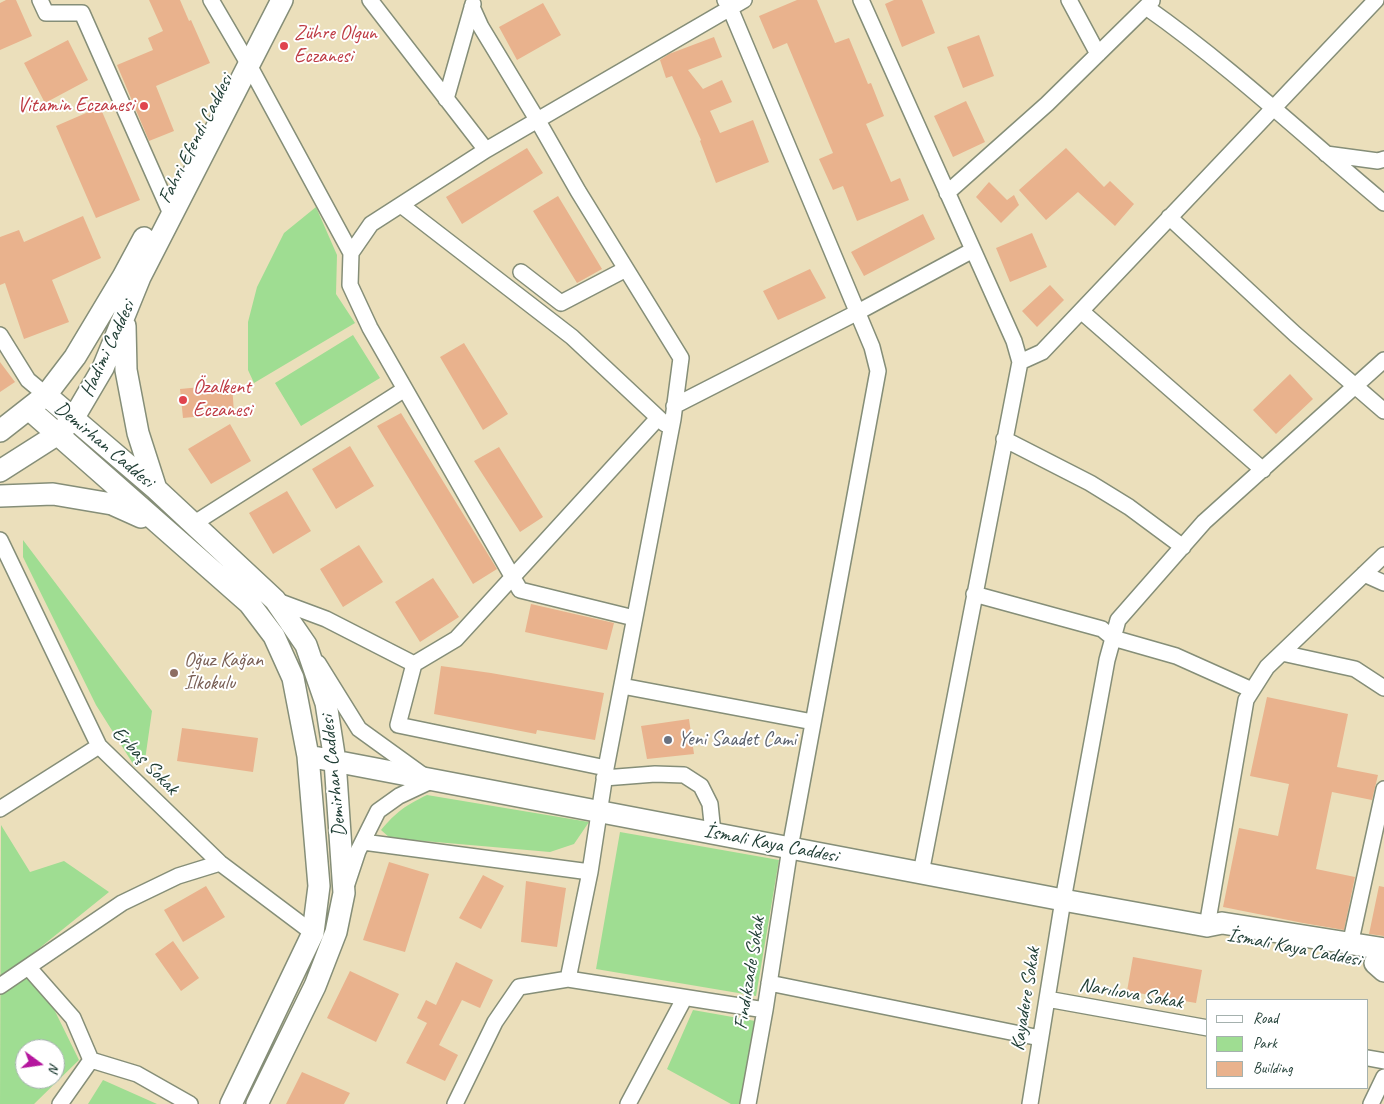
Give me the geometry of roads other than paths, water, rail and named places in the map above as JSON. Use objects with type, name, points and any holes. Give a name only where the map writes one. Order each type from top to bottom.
[{"type":"main road","name":"Fahri Efendi Caddesi","points":[[245,58],[268,0]]},
{"type":"main road","name":"Fahri Efendi Caddesi","points":[[132,277],[245,58],[282,0]]},
{"type":"main road","name":"Hadimi Caddesi","points":[[0,471],[58,434],[73,419],[103,368],[125,317],[132,277]]},
{"type":"main road","name":"Hadimi Caddesi","points":[[0,431],[30,410],[46,395],[76,357],[132,277]]},
{"type":"main road","points":[[125,317],[126,370],[138,433],[156,489]]},
{"type":"main road","name":"Demirhan Caddesi","points":[[46,395],[156,489],[275,600],[306,645],[326,703],[336,761],[344,893],[336,932],[314,986],[257,1104]]},
{"type":"main road","name":"Demirhan Caddesi","points":[[30,410],[249,603],[274,636],[293,678],[308,756],[319,886],[313,933],[230,1104]]},
{"type":"main road","points":[[0,496],[53,494],[112,504],[161,526]]},
{"type":"main road","name":"İsmali Kaya Caddesi","points":[[308,756],[431,781],[1063,900],[1207,926],[1222,923],[1350,945],[1382,962]]},
{"type":"main road","name":"İsmali Kaya Caddesi","points":[[1207,926],[1220,935],[1382,962]]},
{"type":"street","points":[[40,0],[46,13],[82,13],[168,208]]},
{"type":"street","points":[[211,0],[245,58],[351,253],[350,285],[370,328],[520,590],[634,618]]},
{"type":"street","points":[[370,0],[486,150]]},
{"type":"street","points":[[351,253],[371,224],[486,150],[538,121],[727,4],[744,0]]},
{"type":"street","points":[[861,0],[1014,341],[1020,362],[921,873]]},
{"type":"street","points":[[1069,0],[1098,54]]},
{"type":"street","points":[[1020,362],[1042,352],[1376,0]]},
{"type":"street","points":[[948,193],[1047,104],[1149,3],[1384,203]]},
{"type":"street","points":[[446,98],[473,4]]},
{"type":"street","points":[[473,4],[481,27],[578,191],[681,358],[671,430],[605,773],[590,872],[568,979]]},
{"type":"street","name":"Fındıkzade Sokak","points":[[727,4],[858,312],[872,347],[878,371],[790,848],[765,1010],[748,1104]]},
{"type":"street","points":[[1326,154],[1378,161],[1384,159]]},
{"type":"street","points":[[401,205],[572,337],[671,430]]},
{"type":"street","points":[[1170,218],[1355,387],[1384,411]]},
{"type":"street","points":[[674,406],[858,312],[973,250]]},
{"type":"street","points":[[521,272],[561,303],[626,269]]},
{"type":"street","points":[[1081,311],[1262,470]]},
{"type":"street","points":[[0,335],[28,380],[46,395]]},
{"type":"street","name":"Kayadere Sokak","points":[[1030,1104],[1063,900],[1107,660],[1118,620],[1204,522],[1384,360]]},
{"type":"street","points":[[193,524],[405,389]]},
{"type":"street","points":[[658,418],[456,639],[414,664],[398,725],[605,773],[684,775],[701,786],[710,804],[713,833]]},
{"type":"street","points":[[1004,440],[1090,483],[1129,508],[1183,547]]},
{"type":"street","name":"Erbaş Sokak","points":[[0,540],[99,746],[220,863],[313,933]]},
{"type":"street","points":[[1207,926],[1246,700],[1267,667],[1384,555]]},
{"type":"street","points":[[1364,574],[1384,583]]},
{"type":"street","points":[[974,594],[1102,629],[1113,638],[1176,656],[1252,690]]},
{"type":"street","points":[[275,600],[326,620],[414,664]]},
{"type":"street","points":[[306,645],[359,729],[431,781],[399,796],[378,811],[358,851],[344,893]]},
{"type":"street","points":[[1282,653],[1355,668],[1384,688]]},
{"type":"street","points":[[622,686],[813,722]]},
{"type":"street","points":[[0,809],[99,746]]},
{"type":"street","points":[[1350,945],[1384,789]]},
{"type":"street","points":[[363,842],[590,872]]},
{"type":"street","points":[[0,986],[122,903],[178,876],[220,863]]},
{"type":"street","points":[[29,968],[73,1018],[90,1060]]},
{"type":"street","points":[[454,1104],[496,1022],[519,988],[568,979],[684,999],[765,1010]]},
{"type":"street","points":[[768,983],[1040,1038]]},
{"type":"street","name":"Narılıova Sokak","points":[[1047,998],[1206,1028]]},
{"type":"street","points":[[628,1104],[684,999]]},
{"type":"street","points":[[1369,1058],[1384,1061]]},
{"type":"street","points":[[60,1104],[90,1060]]},
{"type":"street","points":[[90,1060],[137,1074],[190,1104]]},
{"type":"street","points":[[1371,1104],[1384,1077]]},
{"type":"place","name":"Zühre Olgun Eczanesi","points":[[284,46]]},
{"type":"place","name":"Vitamin Eczanesi","points":[[144,106]]},
{"type":"place","name":"Özalkent Eczanesi","points":[[183,400]]},
{"type":"place","name":"Oğuz Kağan İlkokulu","points":[[174,673]]},
{"type":"place","name":"Yeni Saadet Cami","points":[[668,740]]}]
